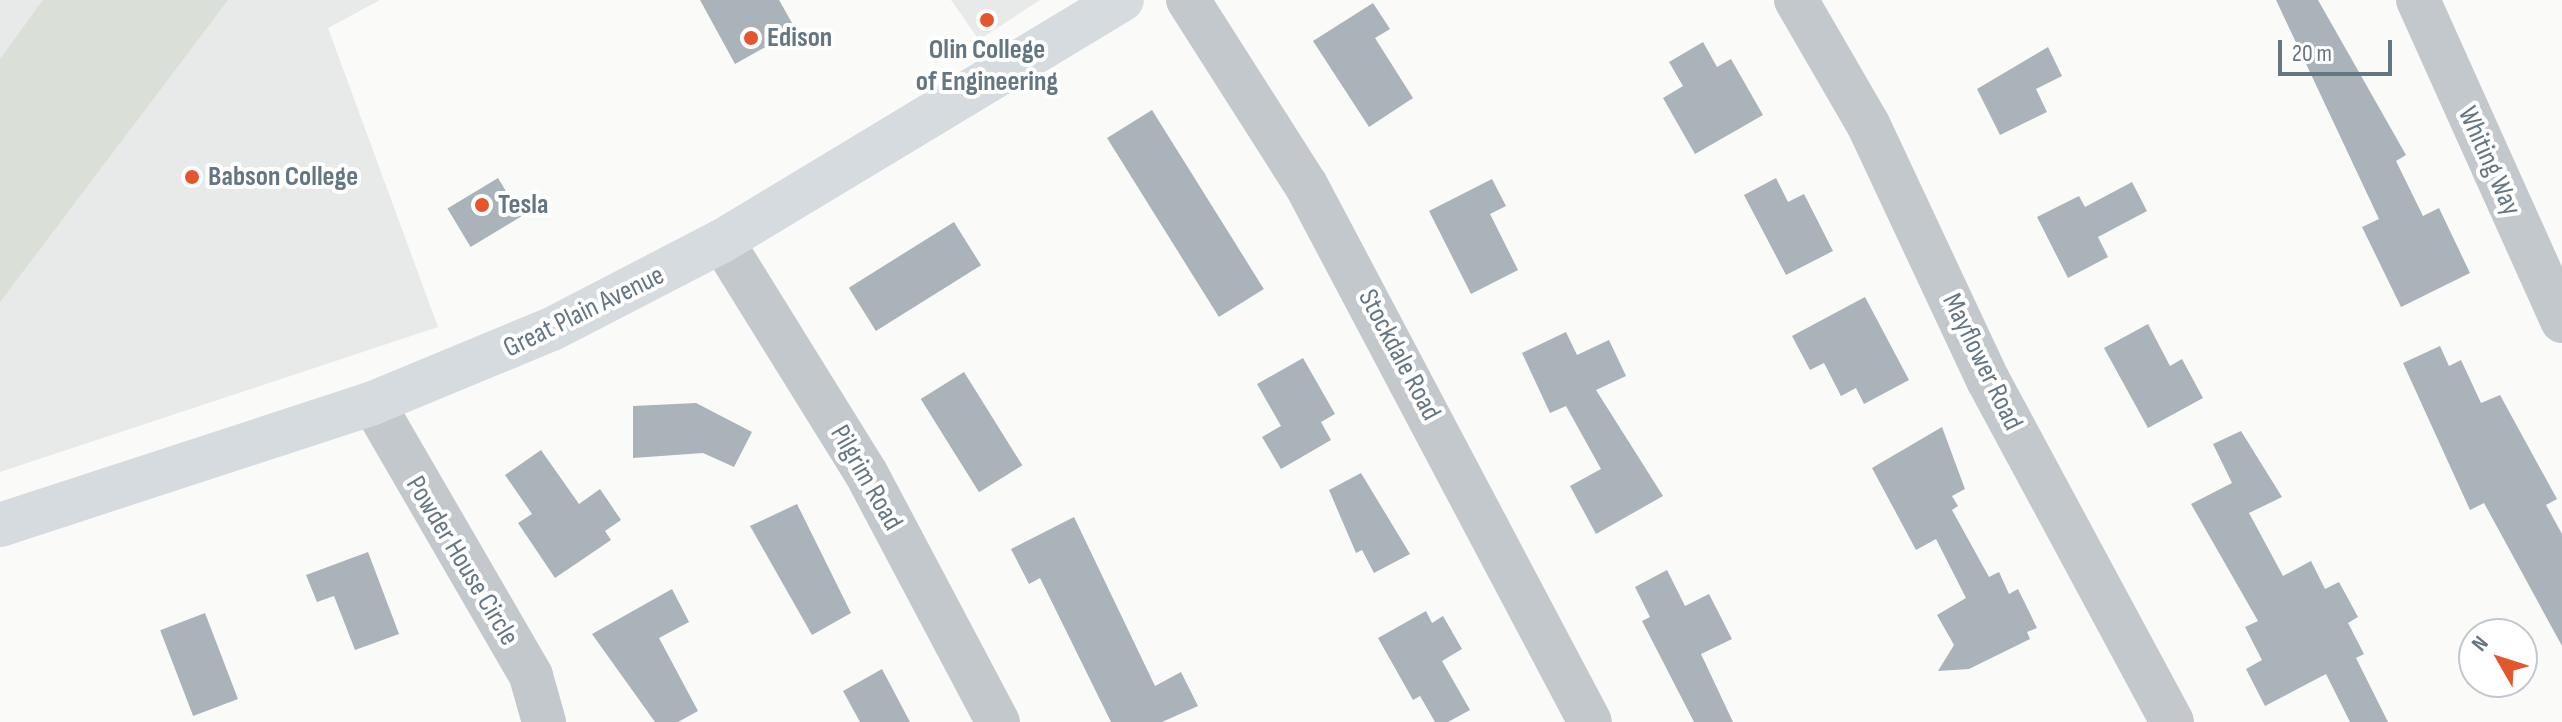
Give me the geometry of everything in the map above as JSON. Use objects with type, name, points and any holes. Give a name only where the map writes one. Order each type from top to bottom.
[{"type":"main road","name":"Great Plain Avenue","points":[[0,525],[373,403],[552,329],[722,241],[1122,0]]},
{"type":"street","name":"Stockdale Road","points":[[1188,0],[1313,198],[1590,722]]},
{"type":"street","name":"Mayflower Road","points":[[1796,0],[1868,124],[1988,380],[2172,722]]},
{"type":"street","name":"Whiting Way","points":[[2418,0],[2562,321]]},
{"type":"street","name":"Pilgrim Road","points":[[722,241],[866,473],[998,722]]},
{"type":"street","name":"Powder House Circle","points":[[373,403],[531,676],[544,722]]},
{"type":"shaded area","name":"Babson College","points":[[0,0],[380,0],[328,28],[438,327],[0,472]]},
{"type":"shaded area","points":[[43,0],[228,0],[0,302],[0,59]]},
{"type":"shaded area","name":"Olin College of Engineering","points":[[951,0],[1040,0],[979,40]]},
{"type":"building","name":"Edison","points":[[700,0],[779,0],[796,30],[735,64]]},
{"type":"building","points":[[2276,0],[2318,0],[2406,155],[2396,161],[2423,216],[2439,208],[2470,273],[2401,307],[2362,227],[2379,219]]},
{"type":"building","points":[[1373,3],[1390,29],[1375,38],[1413,98],[1369,127],[1313,41]]},
{"type":"building","points":[[1703,42],[1717,67],[1731,59],[1763,115],[1695,154],[1663,98],[1683,86],[1669,62]]},
{"type":"building","points":[[2048,47],[2062,76],[2036,89],[2047,112],[2000,135],[1977,89]]},
{"type":"building","points":[[1152,110],[1264,289],[1219,317],[1107,138]]},
{"type":"building","name":"Tesla","points":[[498,178],[521,217],[471,247],[447,208]]},
{"type":"building","points":[[1776,178],[1788,202],[1804,194],[1833,251],[1786,275],[1744,195]]},
{"type":"building","points":[[1492,179],[1506,206],[1490,214],[1518,270],[1471,294],[1429,211]]},
{"type":"building","points":[[2132,182],[2147,211],[2098,237],[2108,257],[2068,278],[2037,217],[2079,196],[2085,207]]},
{"type":"building","points":[[954,222],[981,265],[876,331],[849,288]]},
{"type":"building","points":[[1865,297],[1909,380],[1864,404],[1856,388],[1841,396],[1824,363],[1810,370],[1792,336]]},
{"type":"building","points":[[2148,324],[2170,366],[2182,359],[2203,398],[2148,428],[2104,348]]},
{"type":"building","points":[[1566,332],[1577,355],[1609,340],[1626,376],[1596,390],[1663,496],[1596,534],[1570,486],[1601,469],[1566,406],[1550,413],[1522,353]]},
{"type":"building","points":[[2440,346],[2449,366],[2461,360],[2481,403],[2500,395],[2557,499],[2546,505],[2562,534],[2562,646],[2484,503],[2470,510],[2403,363]]},
{"type":"building","points":[[1303,358],[1335,414],[1321,422],[1331,440],[1281,469],[1262,437],[1281,426],[1257,384]]},
{"type":"building","points":[[964,372],[1022,465],[979,492],[921,399]]},
{"type":"building","points":[[696,403],[752,432],[734,467],[703,453],[633,458],[633,406]]},
{"type":"building","points":[[1942,427],[1965,489],[1952,496],[1958,506],[1952,510],[1989,577],[1999,572],[2009,594],[2018,589],[2037,628],[2027,632],[2030,639],[1969,669],[1938,671],[1954,645],[1937,615],[1966,598],[1936,539],[1916,550],[1872,468]]},
{"type":"building","points":[[2241,431],[2282,497],[2249,513],[2283,576],[2311,561],[2325,589],[2339,582],[2358,617],[2348,623],[2364,654],[2356,658],[2388,722],[2350,722],[2326,674],[2265,706],[2246,669],[2262,660],[2245,627],[2258,621],[2191,504],[2232,483],[2213,444]]},
{"type":"building","points":[[541,450],[579,504],[600,489],[621,520],[605,531],[611,540],[555,578],[518,523],[532,514],[505,475]]},
{"type":"building","points":[[1361,473],[1410,554],[1374,573],[1362,550],[1356,553],[1329,490]]},
{"type":"building","points":[[797,504],[851,613],[812,635],[750,526]]},
{"type":"building","points":[[1074,517],[1155,686],[1181,672],[1198,706],[1162,722],[1111,722],[1040,578],[1029,584],[1011,549]]},
{"type":"building","points":[[368,552],[399,634],[355,650],[334,596],[317,602],[306,575]]},
{"type":"building","points":[[1667,570],[1685,606],[1709,594],[1732,639],[1701,654],[1733,722],[1694,722],[1642,621],[1650,617],[1635,587]]},
{"type":"building","points":[[672,589],[689,622],[659,638],[698,711],[678,722],[655,722],[592,634]]},
{"type":"building","points":[[1426,611],[1432,623],[1443,616],[1462,649],[1442,661],[1470,710],[1448,722],[1435,722],[1420,696],[1413,700],[1378,638]]},
{"type":"building","points":[[205,613],[238,699],[193,716],[160,630]]},
{"type":"building","points":[[882,669],[910,722],[860,722],[843,691]]},
{"type":"place","name":"Olin College of Engineering","points":[[987,20]]},
{"type":"place","name":"Edison","points":[[751,38]]},
{"type":"place","name":"Babson College","points":[[192,177]]},
{"type":"place","name":"Tesla","points":[[482,205]]}]
